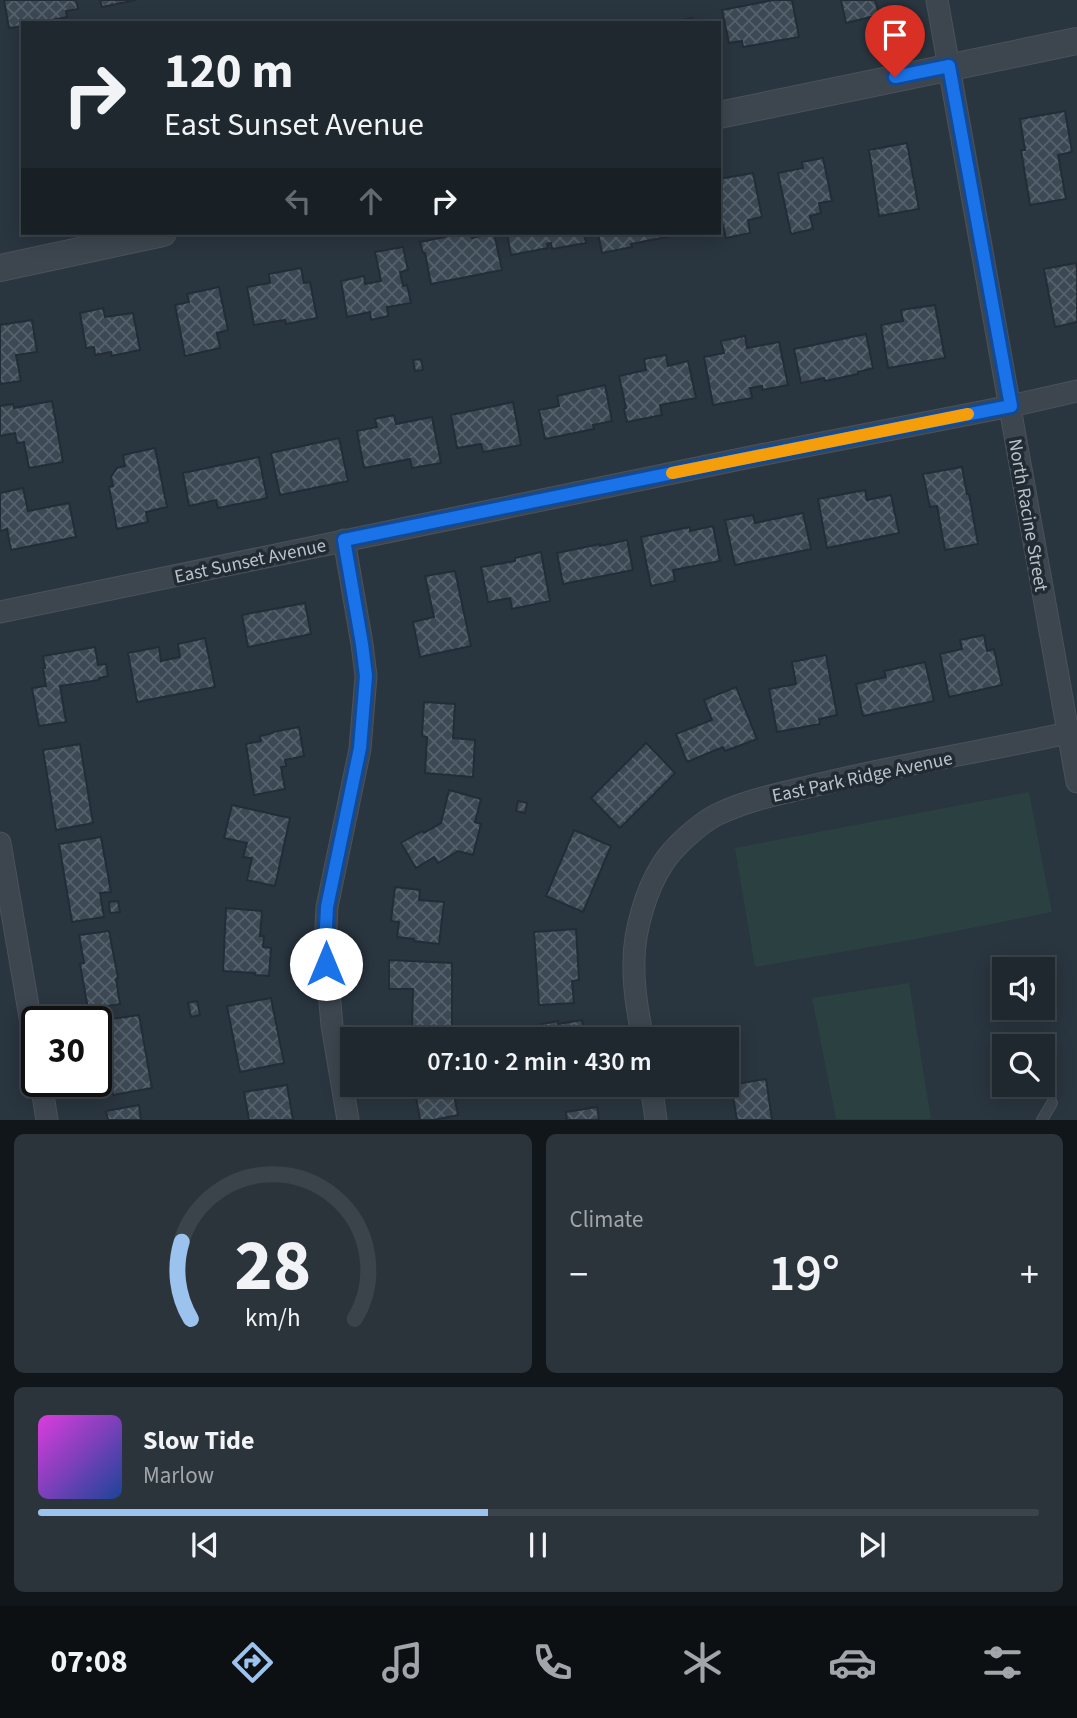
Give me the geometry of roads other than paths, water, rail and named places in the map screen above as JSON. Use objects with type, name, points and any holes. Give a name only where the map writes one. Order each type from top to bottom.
[{"type":"street","name":"North Racine Street","points":[[937,0],[1040,578],[1073,732],[1077,782]]},
{"type":"street","points":[[721,114],[1077,41]]},
{"type":"street","points":[[0,268],[154,235]]},
{"type":"street","name":"East Sunset Avenue","points":[[0,612],[1077,391]]},
{"type":"street","points":[[344,540],[366,676],[360,748],[327,907],[325,948],[332,1025],[348,1119]]},
{"type":"street","name":"East Park Ridge Avenue","points":[[641,1027],[635,991],[634,958],[646,898],[662,864],[683,840],[714,816],[750,801],[859,775],[1073,732]]},
{"type":"street","points":[[0,843],[28,1006]]},
{"type":"street","points":[[43,1097],[47,1119]]},
{"type":"street","points":[[652,1097],[656,1119]]},
{"type":"lane","points":[[1042,1119],[1052,1104]]}]
